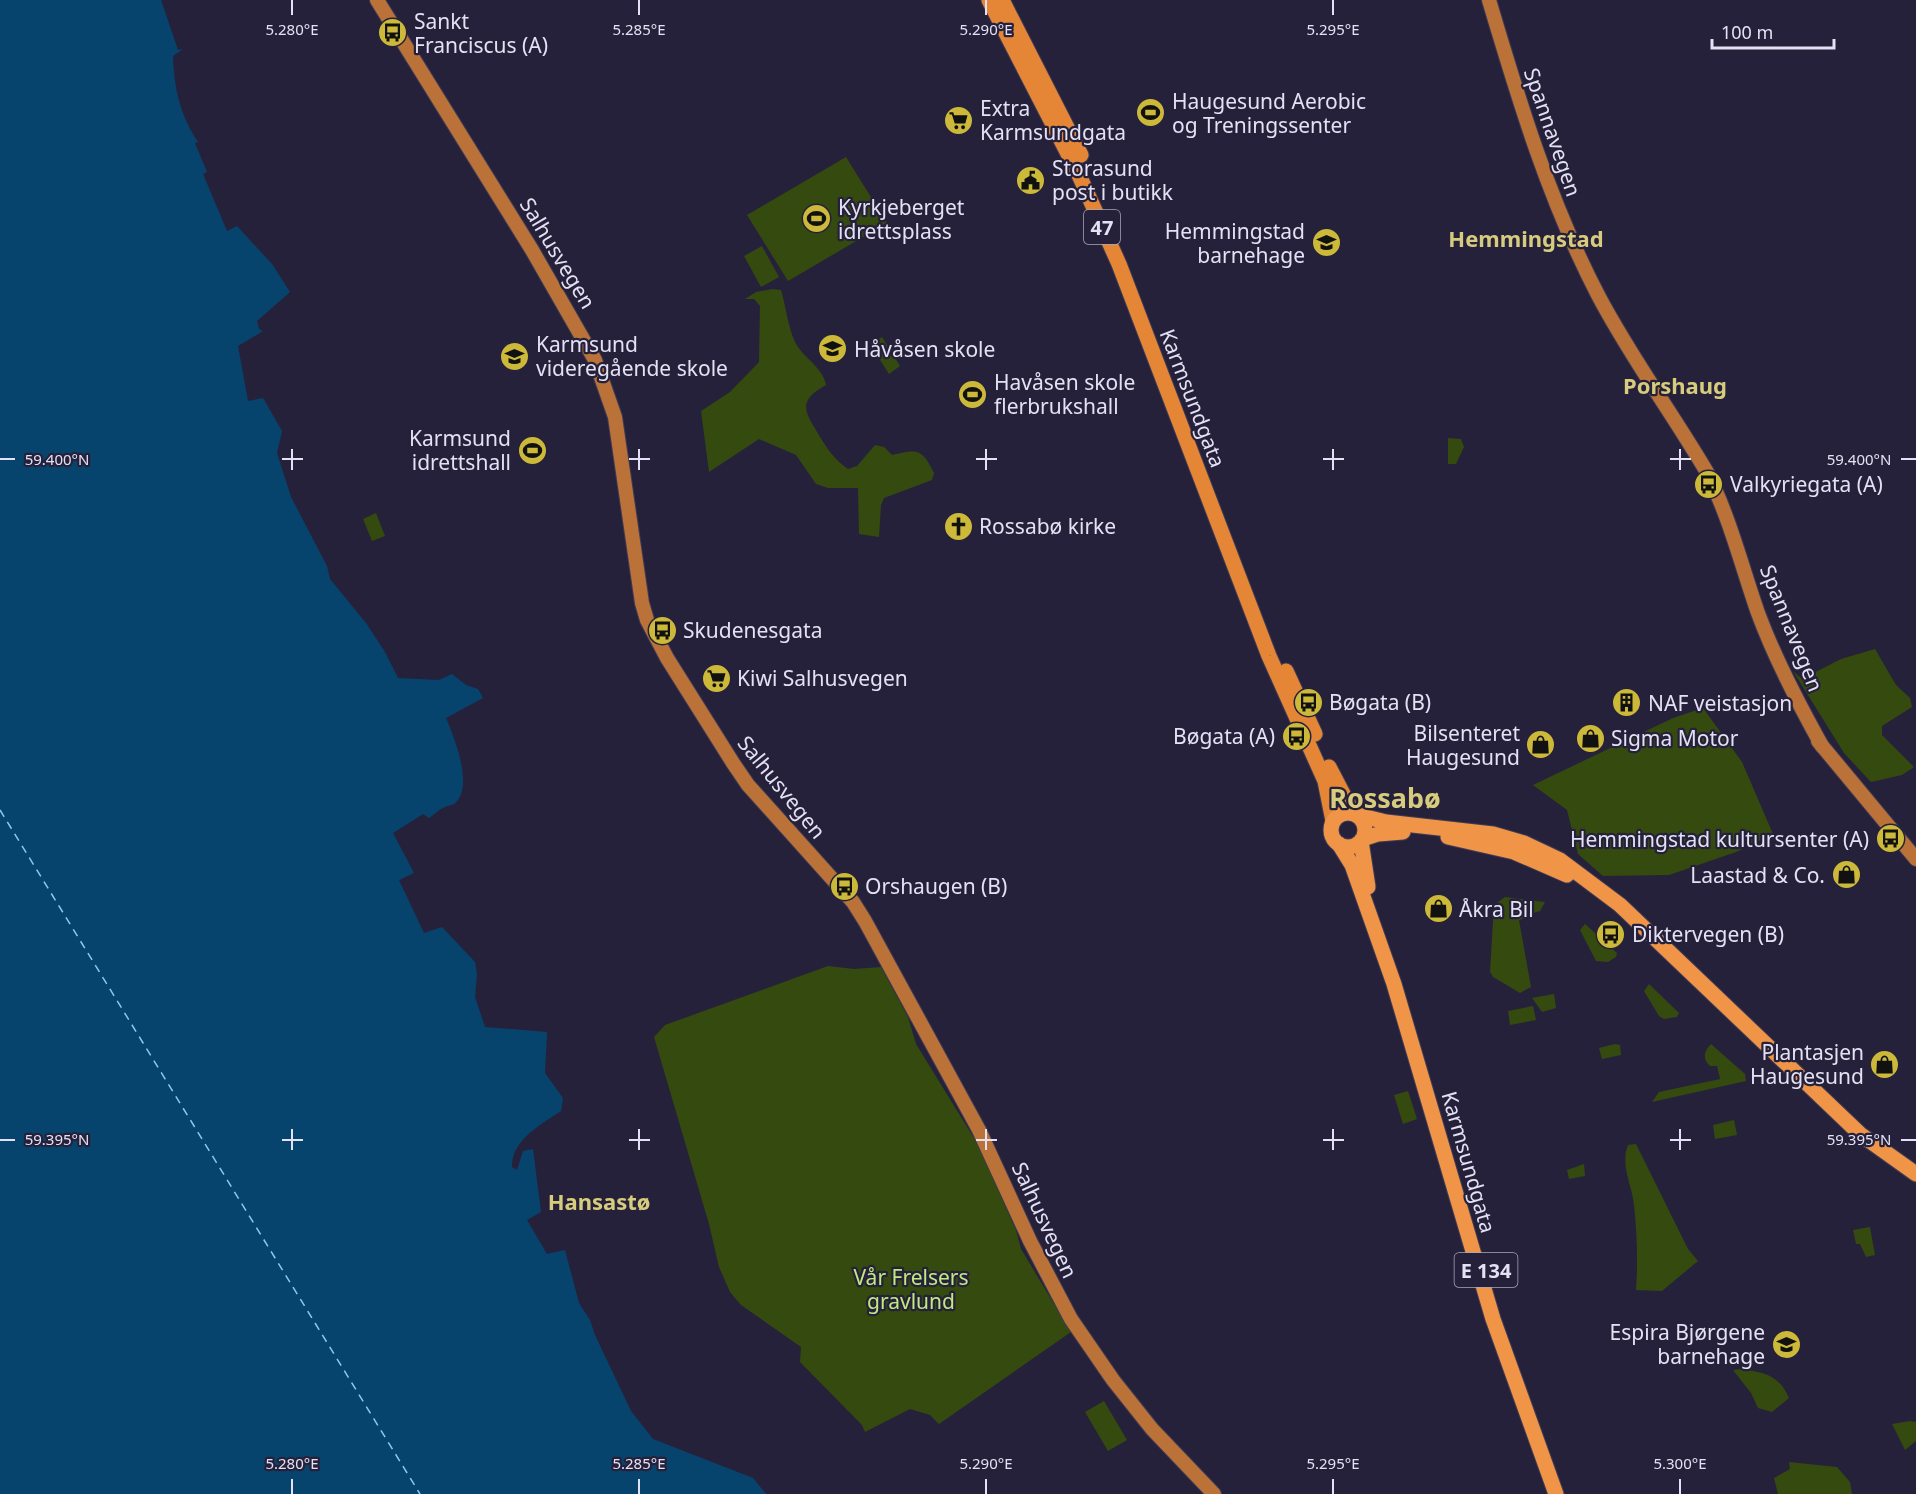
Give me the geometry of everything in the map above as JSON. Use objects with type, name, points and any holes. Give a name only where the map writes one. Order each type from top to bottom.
[{"type":"highway","points":[[1333,821],[1342,813],[1356,814],[1386,822],[1475,831],[1524,843],[1560,860],[1620,905],[1641,928],[1860,1134],[1916,1174]]},
{"type":"highway","name":"E 134","points":[[1356,814],[1366,829],[1362,840]]},
{"type":"highway","name":"E 134","points":[[1333,821],[1332,835],[1339,844]]},
{"type":"highway","points":[[1339,844],[1351,847],[1362,840],[1388,832],[1427,834],[1514,852],[1571,878],[1641,928]]},
{"type":"highway","name":"Karmsundgata","points":[[1362,840],[1373,904],[1407,1002],[1501,1320],[1567,1494]]},
{"type":"highway","name":"Karmsundgata","points":[[1339,844],[1354,871],[1394,984],[1493,1319],[1556,1494]]},
{"type":"main road","name":"Salhusvegen","points":[[377,0],[532,250],[595,360],[615,417],[642,603],[647,620],[667,658],[748,785],[853,902],[865,921],[979,1130],[1030,1241],[1071,1319],[1113,1380],[1152,1429],[1214,1494]]},
{"type":"main road","name":"Karmsundgata","points":[[989,0],[1075,166],[1119,264],[1269,656],[1325,781],[1333,821]]},
{"type":"main road","name":"Karmsundgata","points":[[1002,0],[1061,113],[1110,220],[1149,312],[1278,652],[1336,784],[1356,814]]},
{"type":"main road","name":"Spannavegen","points":[[1489,0],[1525,120],[1571,240],[1617,329],[1708,474],[1729,524],[1758,614],[1788,683],[1822,746],[1916,859]]},
{"type":"green space","name":"Kyrkjeberget idrettsplass","points":[[846,157],[887,223],[788,281],[747,215]]},
{"type":"green space","points":[[762,246],[779,277],[761,287],[744,256]]},
{"type":"green space","points":[[781,290],[795,342],[824,379],[826,385],[810,397],[806,408],[823,442],[839,462],[848,469],[857,466],[875,445],[884,447],[892,455],[918,452],[926,459],[934,473],[932,480],[884,498],[881,505],[879,537],[859,534],[858,488],[828,488],[816,484],[796,455],[759,439],[709,472],[701,411],[730,392],[759,362],[760,306],[754,299],[745,299],[756,292]]},
{"type":"green space","points":[[882,337],[900,366],[889,374],[870,344]]},
{"type":"green space","points":[[1448,438],[1461,439],[1464,447],[1456,464],[1448,464]]},
{"type":"green space","points":[[376,513],[385,536],[372,541],[363,519]]},
{"type":"green space","points":[[1875,649],[1896,685],[1910,698],[1912,707],[1882,726],[1882,735],[1914,767],[1902,775],[1871,782],[1844,753],[1793,671],[1802,679],[1841,659]]},
{"type":"green space","points":[[1703,708],[1742,762],[1773,834],[1736,852],[1669,875],[1603,876],[1578,854],[1567,810],[1533,785],[1673,718]]},
{"type":"green space","points":[[1505,897],[1545,902],[1540,911],[1526,915],[1526,918],[1519,920],[1531,987],[1520,993],[1493,977],[1490,972],[1494,905]]},
{"type":"green space","points":[[1585,924],[1617,953],[1616,957],[1608,962],[1596,961],[1580,930]]},
{"type":"green space","name":"Vår Frelsers gravlund","points":[[828,966],[854,969],[881,967],[908,1017],[916,1044],[977,1143],[1016,1230],[1021,1249],[1071,1332],[939,1424],[930,1415],[910,1409],[865,1432],[862,1425],[800,1362],[801,1347],[741,1305],[730,1292],[719,1267],[709,1224],[654,1037],[665,1025]]},
{"type":"green space","points":[[1649,984],[1679,1013],[1677,1017],[1664,1019],[1659,1016],[1644,991]]},
{"type":"green space","points":[[1554,994],[1556,1008],[1542,1012],[1532,998]]},
{"type":"green space","points":[[1533,1006],[1536,1020],[1510,1025],[1508,1011]]},
{"type":"green space","points":[[1711,1044],[1745,1074],[1746,1081],[1652,1102],[1659,1092],[1720,1079],[1717,1066],[1710,1066],[1705,1058],[1705,1052]]},
{"type":"green space","points":[[1620,1045],[1621,1055],[1602,1059],[1599,1048]]},
{"type":"green space","points":[[1408,1091],[1417,1119],[1403,1124],[1394,1095]]},
{"type":"green space","points":[[1734,1120],[1737,1135],[1715,1139],[1713,1125]]},
{"type":"green space","points":[[1636,1144],[1688,1249],[1698,1261],[1662,1291],[1636,1290],[1635,1216],[1625,1160],[1628,1145]]},
{"type":"green space","points":[[1584,1164],[1585,1176],[1569,1179],[1567,1170]]},
{"type":"green space","points":[[1870,1227],[1875,1255],[1866,1257],[1860,1244],[1856,1244],[1853,1230]]},
{"type":"green space","points":[[1741,1369],[1775,1379],[1789,1398],[1772,1412],[1758,1408],[1751,1393],[1733,1370]]},
{"type":"green space","points":[[1104,1401],[1127,1440],[1108,1451],[1085,1412]]},
{"type":"green space","points":[[1916,1422],[1916,1441],[1905,1450],[1892,1424]]},
{"type":"green space","points":[[1789,1462],[1837,1467],[1850,1482],[1852,1494],[1778,1494],[1774,1478],[1790,1469]]},
{"type":"water","points":[[0,0],[161,0],[178,50],[183,49],[173,56],[179,101],[198,142],[195,143],[207,172],[203,174],[227,231],[237,226],[272,264],[290,292],[257,321],[259,329],[263,331],[238,346],[248,401],[263,398],[282,431],[277,453],[291,497],[327,566],[330,579],[366,623],[385,652],[398,678],[439,680],[452,674],[466,685],[478,689],[483,698],[446,718],[461,762],[463,786],[460,796],[454,804],[443,808],[429,818],[423,814],[393,833],[414,873],[399,880],[424,933],[442,927],[475,962],[477,974],[475,997],[485,1027],[547,1032],[545,1073],[563,1098],[561,1111],[529,1134],[513,1157],[512,1167],[517,1170],[523,1151],[533,1149],[541,1212],[527,1220],[547,1254],[565,1250],[579,1303],[590,1320],[631,1411],[653,1439],[753,1478],[766,1494],[0,1494]]},
{"type":"ferry route","points":[[0,810],[420,1494]]},
{"type":"place","name":"Sankt Franciscus (A)","points":[[393,33]]},
{"type":"place","name":"Haugesund Aerobic og Treningssenter","points":[[1151,113]]},
{"type":"place","name":"Extra Karmsundgata","points":[[959,120]]},
{"type":"place","name":"Storasund post i butikk","points":[[1031,180]]},
{"type":"place","name":"Kyrkjeberget idrettsplass","points":[[817,219]]},
{"type":"place","name":"Hemmingstad barnehage","points":[[1326,243]]},
{"type":"place","name":"Håvåsen skole","points":[[833,349]]},
{"type":"place","name":"Karmsund videregående skole","points":[[515,356]]},
{"type":"place","name":"Havåsen skole flerbrukshall","points":[[973,394]]},
{"type":"place","name":"Karmsund idrettshall","points":[[532,450]]},
{"type":"place","name":"Valkyriegata (A)","points":[[1709,484]]},
{"type":"place","name":"Rossabø kirke","points":[[958,526]]},
{"type":"place","name":"Skudenesgata","points":[[662,630]]},
{"type":"place","name":"Kiwi Salhusvegen","points":[[716,678]]},
{"type":"place","name":"Bøgata (B)","points":[[1308,702]]},
{"type":"place","name":"NAF veistasjon","points":[[1627,703]]},
{"type":"place","name":"Bøgata (A)","points":[[1296,736]]},
{"type":"place","name":"Sigma Motor","points":[[1590,738]]},
{"type":"place","name":"Bilsenteret Haugesund","points":[[1541,745]]},
{"type":"place","name":"Hemmingstad kultursenter (A)","points":[[1890,839]]},
{"type":"place","name":"Laastad & Co.","points":[[1846,875]]},
{"type":"place","name":"Orshaugen (B)","points":[[844,886]]},
{"type":"place","name":"Åkra Bil","points":[[1438,909]]},
{"type":"place","name":"Diktervegen (B)","points":[[1611,934]]},
{"type":"place","name":"Plantasjen Haugesund","points":[[1885,1064]]},
{"type":"place","name":"Espira Bjørgene barnehage","points":[[1786,1344]]},
{"type":"district","name":"Hemmingstad","points":[[1526,238]]},
{"type":"district","name":"Porshaug","points":[[1675,385]]},
{"type":"district","name":"Rossabø","points":[[1385,797]]},
{"type":"district","name":"Hansastø","points":[[599,1201]]}]
